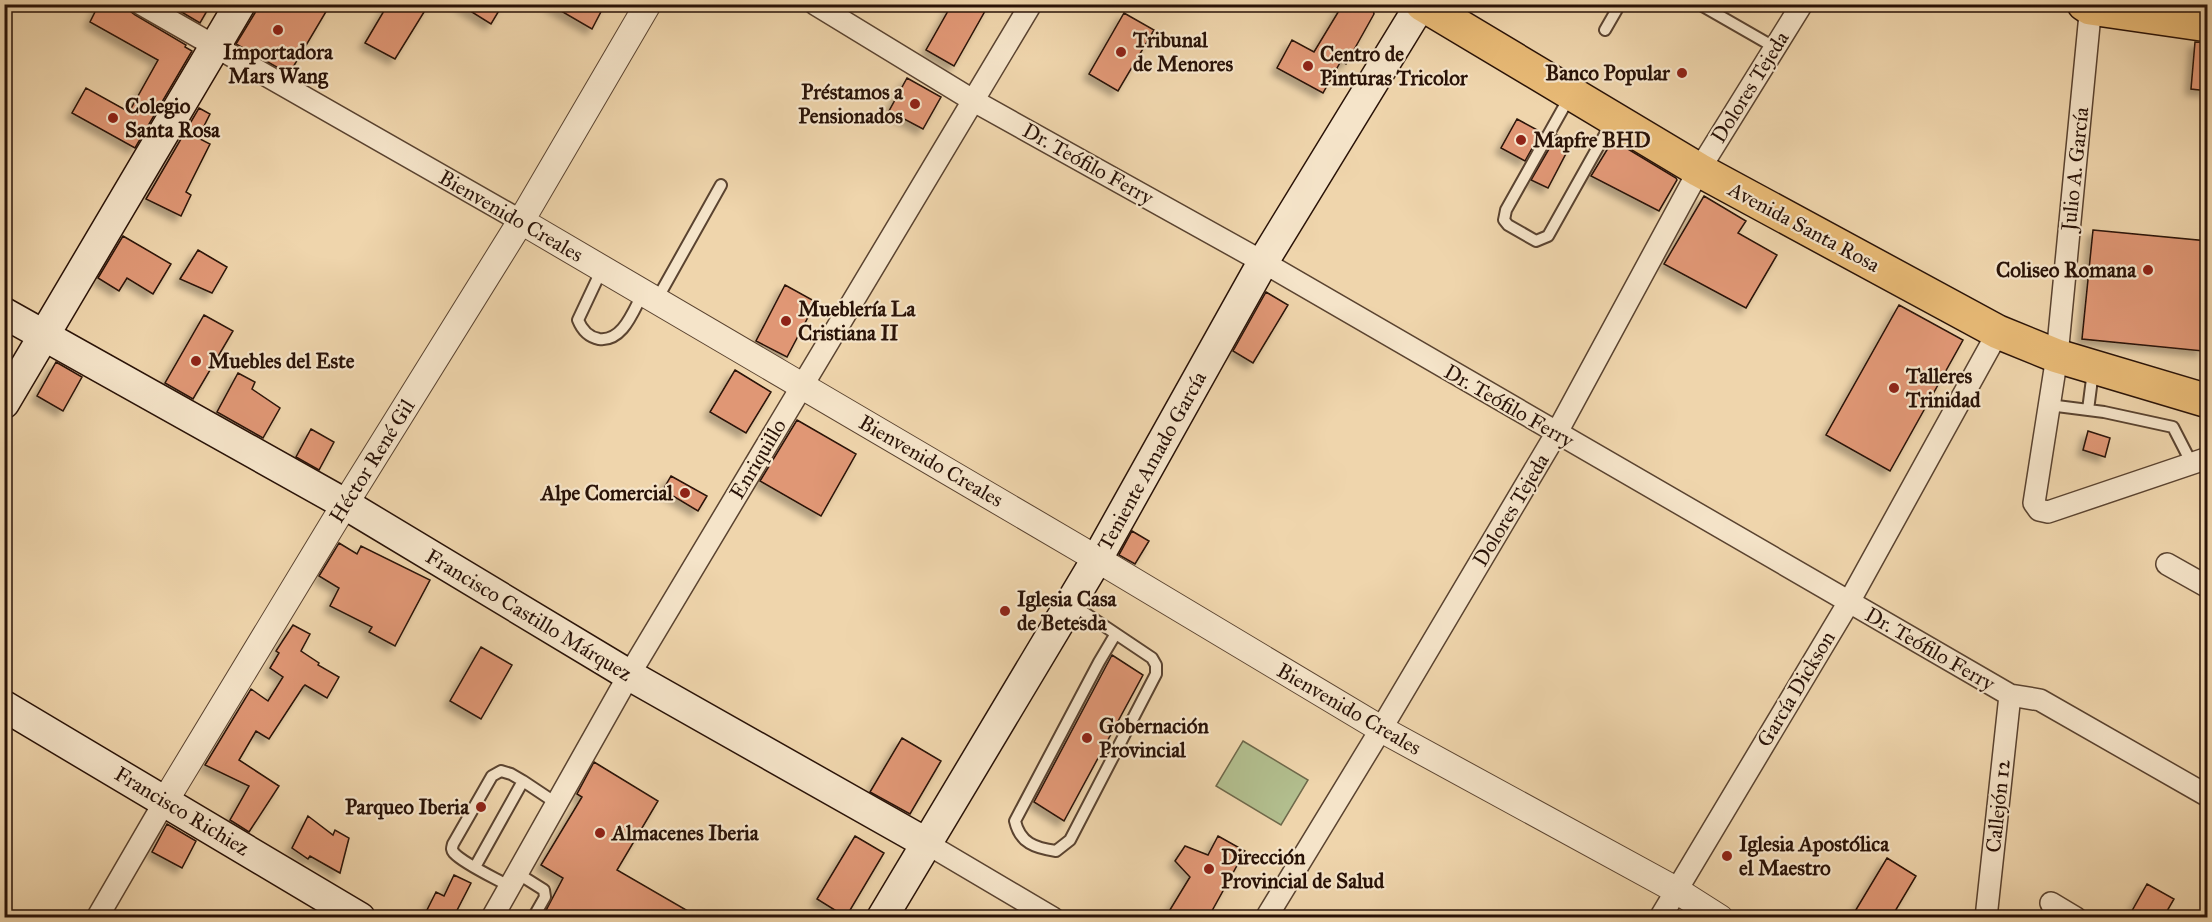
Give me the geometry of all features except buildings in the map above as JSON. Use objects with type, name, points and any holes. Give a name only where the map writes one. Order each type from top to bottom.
[{"type":"main road","points":[[4,403],[240,4]]},
{"type":"main road","name":"Avenida Santa Rosa","points":[[1422,4],[1699,170],[1998,332],[2057,356],[2208,401]]},
{"type":"main road","name":"Teniente Amado García","points":[[882,918],[1096,559],[1263,262],[1422,4]]},
{"type":"main road","points":[[2088,6],[2208,25]]},
{"type":"main road","name":"Francisco Castillo Márquez","points":[[4,313],[345,504],[629,675],[926,843]]},
{"type":"main road","name":"Francisco Richiez","points":[[4,706],[360,918]]},
{"type":"street","name":"Bienvenido Creales","points":[[141,4],[214,48],[521,221],[1381,729],[1676,891],[1720,918]]},
{"type":"street","name":"Héctor René Gil","points":[[97,918],[345,504],[521,221],[648,4]]},
{"type":"street","name":"Dr. Teófilo Ferry","points":[[815,4],[974,101],[1263,262],[1556,434],[2010,695],[2040,700],[2208,796]]},
{"type":"street","name":"Enriquillo","points":[[492,918],[629,675],[1031,4]]},
{"type":"street","name":"Dolores Tejeda","points":[[1266,918],[1556,434],[1699,170],[1802,4]]},
{"type":"street","name":"Julio A. García","points":[[2088,6],[2057,356],[2034,503],[2039,510],[2048,512],[2200,461]]},
{"type":"street","name":"García Dickson","points":[[1660,918],[1849,602],[1998,332]]},
{"type":"street","points":[[2167,564],[2208,587]]},
{"type":"street","name":"Callejón 12","points":[[1986,918],[2010,695]]},
{"type":"street","name":"Francisco Castillo Márquez","points":[[926,843],[1053,918]]},
{"type":"street","points":[[2051,903],[2076,918]]},
{"type":"lane","points":[[1605,30],[1620,4]]},
{"type":"lane","points":[[1699,4],[1774,47]]},
{"type":"lane","points":[[1571,94],[1506,210],[1504,220],[1508,225],[1536,241],[1548,236],[1614,119]]},
{"type":"lane","points":[[602,269],[578,320],[582,330],[593,338],[606,340],[616,336],[650,297],[721,185]]},
{"type":"lane","points":[[2088,410],[2093,367]]},
{"type":"lane","points":[[2049,405],[2088,410],[2173,427],[2200,461]]},
{"type":"lane","points":[[1070,603],[1152,658],[1156,665],[1156,674],[1070,840],[1056,851],[1043,849],[1023,840],[1017,831],[1015,822],[1115,635]]},
{"type":"lane","points":[[533,918],[544,897],[544,890],[475,867],[454,853],[452,849],[464,822],[492,776],[501,771],[511,774],[556,802]]},
{"type":"lane","points":[[475,867],[523,781]]},
{"type":"green space","points":[[1243,741],[1308,780],[1281,825],[1216,786]]},
{"type":"place","name":"Importadora Mars Wang","points":[[278,30]]},
{"type":"place","name":"Tribunal de Menores","points":[[1121,52]]},
{"type":"place","name":"Centro de Pinturas Tricolor","points":[[1308,66]]},
{"type":"place","name":"Banco Popular","points":[[1682,73]]},
{"type":"place","name":"Préstamos a Pensionados","points":[[915,104]]},
{"type":"place","name":"Colegio Santa Rosa","points":[[113,118]]},
{"type":"place","name":"Mapfre BHD","points":[[1521,140]]},
{"type":"place","name":"Coliseo Romana","points":[[2148,270]]},
{"type":"place","name":"Mueblería La Cristiana II","points":[[786,321]]},
{"type":"place","name":"Muebles del Este","points":[[196,361]]},
{"type":"place","name":"Talleres Trinidad","points":[[1894,388]]},
{"type":"place","name":"Alpe Comercial","points":[[685,493]]},
{"type":"place","name":"Iglesia Casa de Betesda","points":[[1005,611]]},
{"type":"place","name":"Gobernación Provincial","points":[[1087,738]]},
{"type":"place","name":"Parqueo Iberia","points":[[481,807]]},
{"type":"place","name":"Almacenes Iberia","points":[[600,833]]},
{"type":"place","name":"Iglesia Apostólica el Maestro","points":[[1727,856]]},
{"type":"place","name":"Dirección Provincial de Salud","points":[[1209,869]]}]
